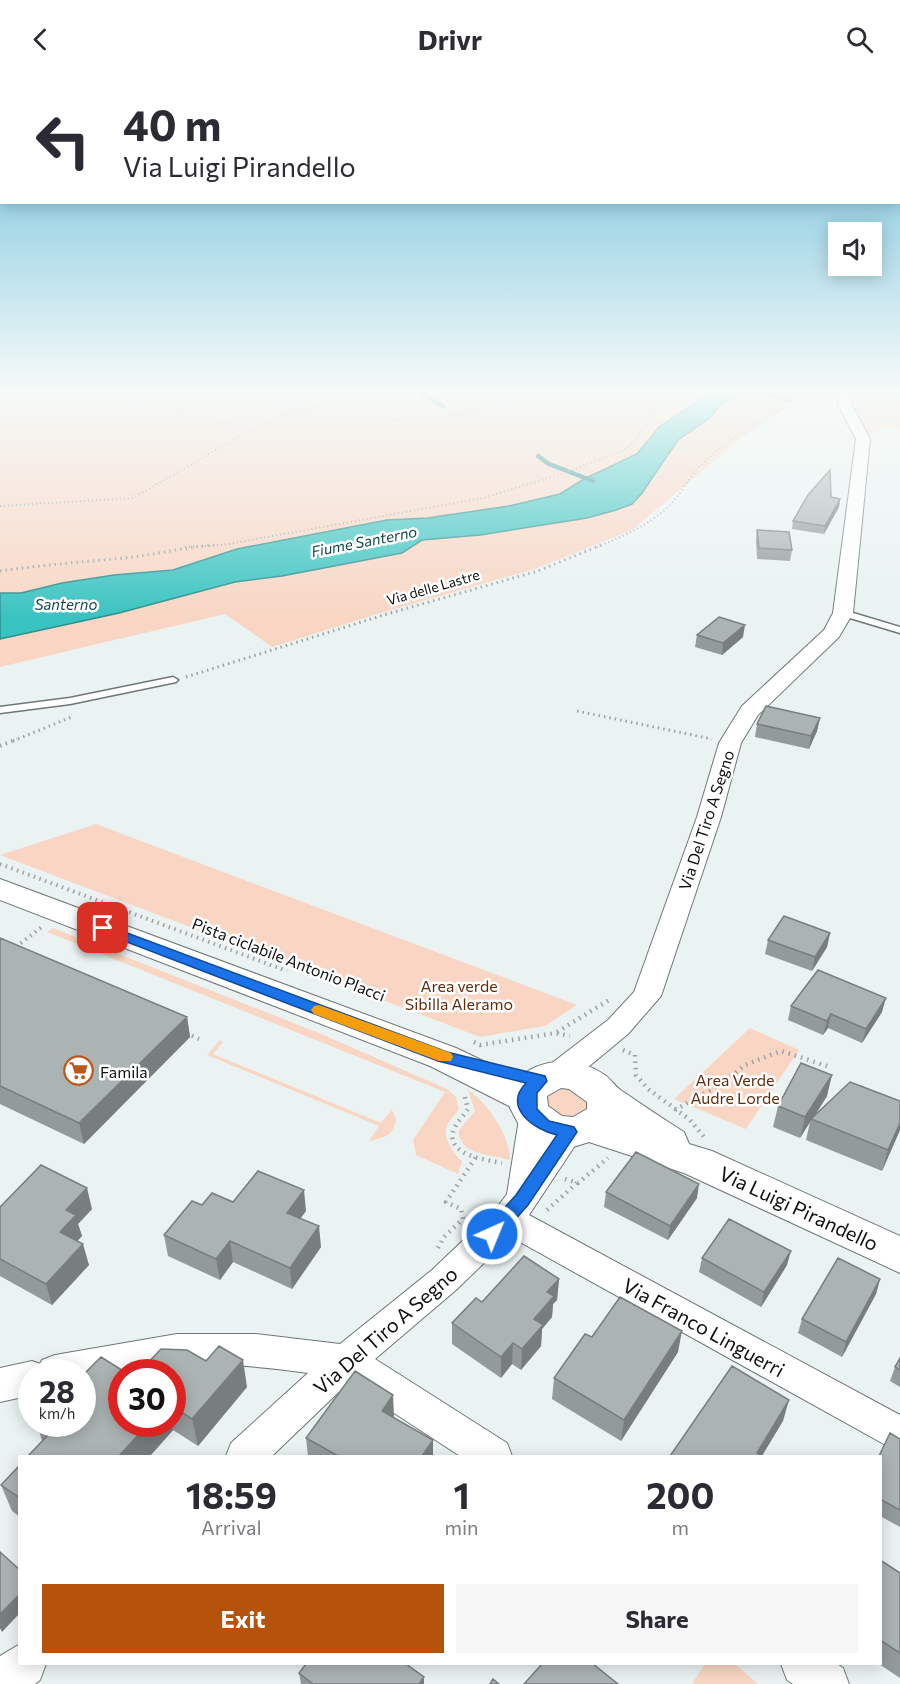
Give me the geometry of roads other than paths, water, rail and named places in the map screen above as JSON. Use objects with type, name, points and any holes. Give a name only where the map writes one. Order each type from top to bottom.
[{"type":"street","name":"Via Del Tiro A Segno","points":[[246,1455],[346,1361],[444,1280],[521,1205],[564,1101],[608,1038],[647,996],[709,817],[730,743],[750,711],[832,633],[843,613],[860,468]]},
{"type":"street","name":"Via Luigi Pirandello","points":[[0,889],[705,1153],[900,1255]]},
{"type":"street","name":"Via Franco Linguerri","points":[[521,1205],[900,1435]]},
{"type":"street","points":[[96,1365],[177,1350],[256,1350],[346,1361],[491,1455]]},
{"type":"street","points":[[0,1385],[18,1381]]},
{"type":"street","points":[[1,1684],[23,1665]]},
{"type":"street","points":[[804,1665],[827,1684]]},
{"type":"lane","points":[[843,613],[900,630]]},
{"type":"lane","points":[[0,710],[70,701],[173,680]]},
{"type":"water","name":"Santerno","points":[[607,468],[659,468],[632,504],[587,518],[480,535],[422,540],[402,553],[282,576],[235,582],[119,613],[0,639],[0,593],[21,593],[62,583],[114,575],[173,570],[237,549],[387,520],[428,518],[509,506],[560,494]]},
{"type":"waterway","points":[[559,468],[593,481]]},
{"type":"place","name":"Famila","points":[[79,1071]]},
{"type":"water label","name":"Fiume Santerno","points":[[364,541]]},
{"type":"park label","name":"Area verde Sibilla Aleramo","points":[[459,994]]},
{"type":"park label","name":"Area Verde Audre Lorde","points":[[735,1088]]}]
